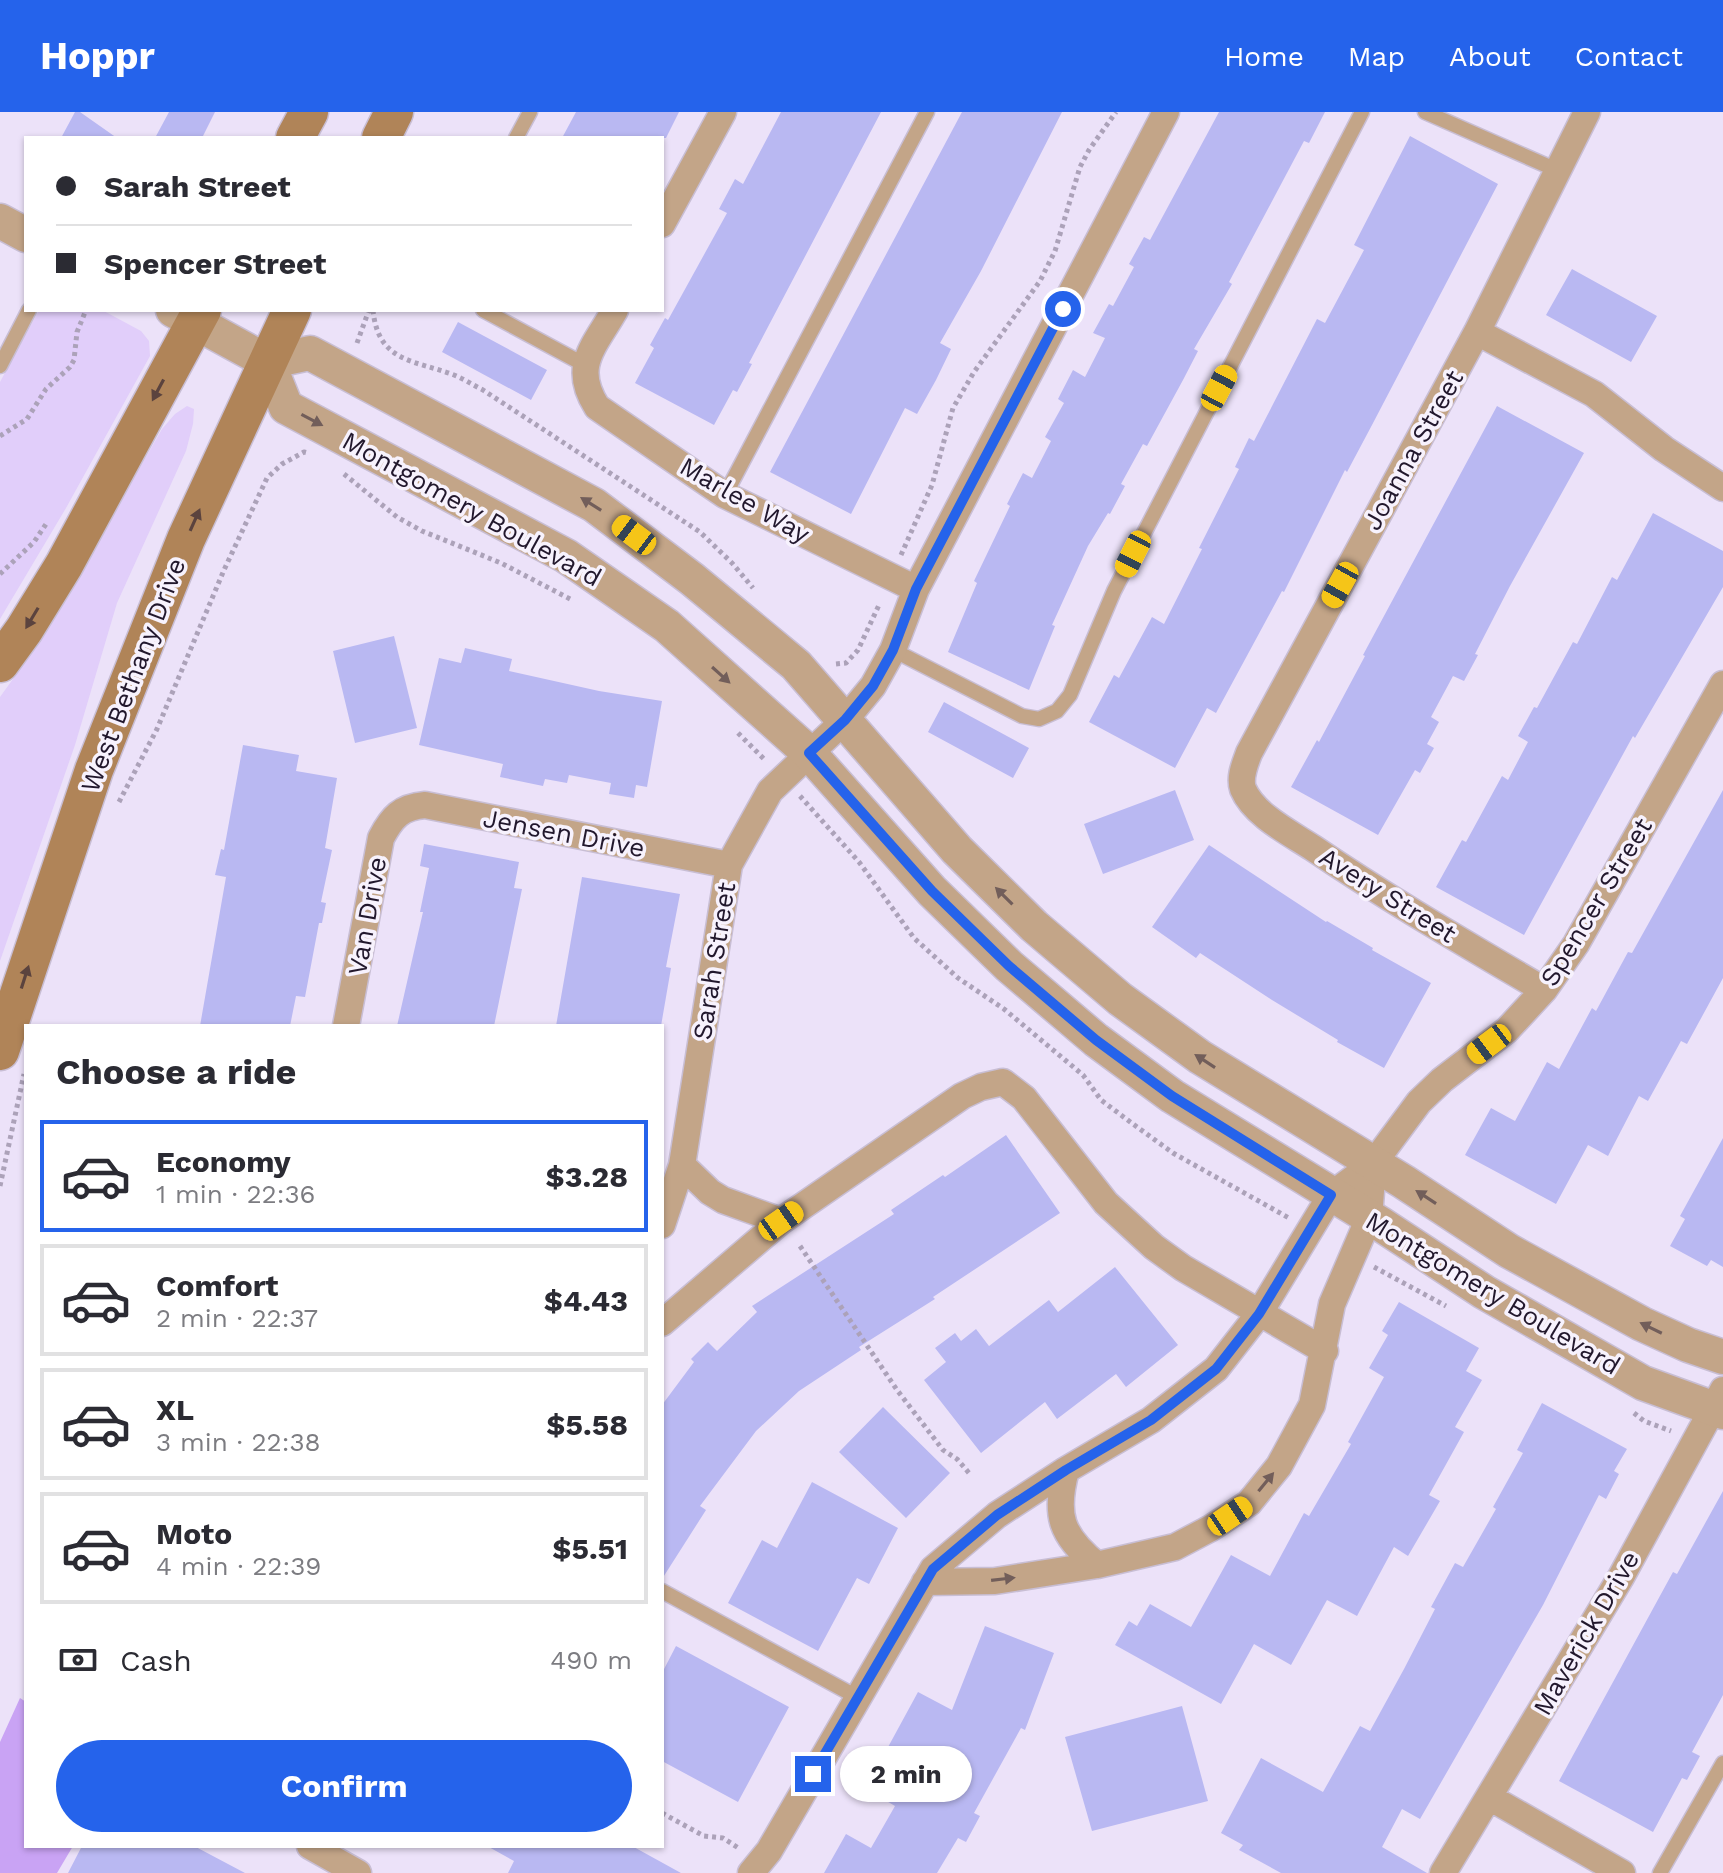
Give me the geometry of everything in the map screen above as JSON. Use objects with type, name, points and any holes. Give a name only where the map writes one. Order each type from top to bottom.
[{"type":"main road","points":[[296,136],[309,112]]},
{"type":"main road","points":[[382,136],[394,112]]},
{"type":"main road","name":"West Bethany Drive","points":[[0,1051],[94,770],[186,539],[291,312]]},
{"type":"main road","points":[[0,663],[64,565],[190,314]]},
{"type":"street","points":[[664,220],[723,112]]},
{"type":"street","name":"Sarah Street","points":[[664,1219],[682,1165],[729,865],[770,791],[845,720],[873,686],[893,650],[916,589],[1166,112]]},
{"type":"street","name":"Joanna Street","points":[[1243,787],[1242,771],[1249,753],[1477,332],[1587,112]]},
{"type":"street","points":[[0,221],[24,234]]},
{"type":"street","points":[[586,378],[614,312]]},
{"type":"street","points":[[190,314],[268,362]]},
{"type":"street","points":[[1477,332],[1594,394],[1664,449],[1723,488]]},
{"type":"street","name":"Montgomery Boulevard","points":[[1719,1404],[1643,1383],[1484,1292],[1172,1096],[1096,1040],[1009,966],[932,891],[809,753],[667,626],[566,556],[286,407],[268,362],[310,353],[594,505],[692,579],[796,665],[957,850],[1034,926],[1120,999],[1200,1057],[1509,1251],[1642,1324],[1723,1357]]},
{"type":"street","name":"Marlee Way","points":[[586,378],[597,407],[725,495],[916,589]]},
{"type":"street","name":"Spencer Street","points":[[1331,1195],[1373,1164],[1419,1102],[1442,1080],[1507,1030],[1544,990],[1576,944],[1723,684]]},
{"type":"street","name":"Avery Street","points":[[1243,787],[1255,805],[1274,821],[1372,888],[1544,990]]},
{"type":"street","name":"Jensen Drive","points":[[399,811],[425,805],[729,865]]},
{"type":"street","name":"Van Drive","points":[[346,1024],[381,838],[399,811]]},
{"type":"street","points":[[664,1321],[781,1221],[962,1096],[1003,1082],[1024,1098],[1106,1203],[1129,1227],[1183,1268],[1325,1351]]},
{"type":"street","points":[[925,1582],[995,1581],[1097,1565],[1175,1547],[1249,1503],[1279,1466],[1312,1405],[1332,1304],[1369,1218],[1373,1164]]},
{"type":"street","points":[[682,1165],[723,1200],[781,1221]]},
{"type":"street","points":[[747,1862],[769,1851],[933,1569],[997,1515],[1151,1420],[1216,1369],[1259,1314],[1331,1195]]},
{"type":"street","name":"Maverick Drive","points":[[1443,1873],[1621,1577],[1719,1404]]},
{"type":"street","points":[[1066,1470],[1059,1496],[1062,1524],[1075,1548],[1097,1565]]},
{"type":"street","points":[[1489,1797],[1622,1873]]},
{"type":"street","points":[[314,1848],[358,1873]]},
{"type":"lane","points":[[517,136],[530,112]]},
{"type":"lane","points":[[725,495],[927,112]]},
{"type":"lane","points":[[893,650],[1022,716],[1039,719],[1057,711],[1070,695],[1114,591],[1362,112]]},
{"type":"lane","points":[[1425,112],[1559,171]]},
{"type":"lane","points":[[0,366],[28,312]]},
{"type":"lane","points":[[486,312],[586,378]]},
{"type":"lane","points":[[664,1592],[857,1697]]},
{"type":"lane","points":[[1660,1873],[1723,1763]]},
{"type":"path","points":[[831,662],[839,665],[846,663],[858,650],[932,485],[953,408],[974,372],[1032,295],[1055,251],[1080,167],[1116,112]]},
{"type":"path","points":[[0,436],[27,419],[46,389],[70,367],[74,360],[77,332],[85,312]]},
{"type":"path","points":[[357,343],[370,312]]},
{"type":"path","points":[[372,312],[379,335],[396,355],[421,367],[453,375],[483,390],[700,532],[758,594]]},
{"type":"path","points":[[113,814],[157,729],[224,570],[267,478],[282,464],[304,452]]},
{"type":"path","points":[[0,1186],[24,1078]]},
{"type":"path","points":[[800,1246],[897,1390],[943,1450],[957,1459],[969,1473]]},
{"type":"path","points":[[664,1814],[704,1836],[723,1838],[747,1862]]},
{"type":"shaded area","points":[[38,312],[106,312],[141,331],[149,341],[150,356],[0,619],[0,382]]},
{"type":"shaded area","points":[[187,406],[194,409],[186,451],[117,603],[75,745],[0,961],[0,697],[39,643],[162,429]]},
{"type":"shaded area","points":[[20,1698],[24,1701],[24,1848],[72,1848],[57,1873],[0,1873],[0,1742]]},
{"type":"building","points":[[75,112],[80,112],[114,136],[62,136]]},
{"type":"building","points":[[169,112],[215,112],[203,136],[156,136]]},
{"type":"building","points":[[576,112],[679,112],[666,138],[563,136]]},
{"type":"building","points":[[781,112],[881,112],[749,363],[752,364],[714,425],[635,383],[654,348],[650,345],[665,318],[668,320],[727,213],[719,209],[735,179],[743,184]]},
{"type":"building","points":[[962,112],[1062,112],[981,271],[940,343],[951,349],[936,380],[917,414],[905,408],[851,514],[770,472]]},
{"type":"building","points":[[1219,112],[1325,112],[1309,143],[1304,141],[1229,282],[1232,284],[1194,349],[1198,351],[1183,380],[1147,446],[1143,444],[1121,484],[1125,486],[1110,514],[1088,546],[1052,625],[1055,626],[1029,690],[948,652],[977,583],[974,581],[1010,506],[1007,504],[1023,473],[1032,478],[1051,441],[1045,437],[1064,403],[1058,399],[1073,370],[1085,377],[1105,338],[1093,333],[1109,304],[1113,306],[1134,267],[1129,264],[1144,237],[1150,240]]},
{"type":"building","points":[[1410,136],[1498,184],[1347,472],[1345,470],[1284,592],[1216,713],[1207,708],[1175,768],[1089,722],[1114,675],[1119,678],[1152,617],[1164,624],[1239,469],[1235,467],[1249,438],[1254,441],[1317,319],[1325,323],[1364,250],[1354,245]]},
{"type":"building","points":[[1572,269],[1657,316],[1631,362],[1546,315]]},
{"type":"building","points":[[458,322],[547,370],[531,400],[442,352]]},
{"type":"building","points":[[1497,406],[1584,453],[1510,586],[1464,681],[1453,676],[1431,717],[1439,722],[1427,744],[1434,748],[1420,773],[1415,770],[1378,835],[1291,787],[1317,740],[1319,742]]},
{"type":"building","points":[[1653,513],[1723,551],[1723,587],[1635,738],[1633,736],[1524,935],[1436,887],[1462,840],[1466,842],[1502,776],[1508,780],[1528,742],[1518,736],[1573,642],[1577,644],[1612,577],[1617,580]]},
{"type":"building","points":[[394,636],[417,728],[355,743],[333,651]]},
{"type":"building","points":[[465,648],[512,659],[509,671],[662,701],[647,787],[636,785],[634,798],[609,794],[611,783],[569,775],[567,783],[545,779],[543,786],[500,777],[503,764],[419,745],[439,658],[461,663]]},
{"type":"building","points":[[944,702],[1029,748],[1013,778],[928,732]]},
{"type":"building","points":[[243,745],[299,755],[296,771],[337,778],[325,848],[332,850],[321,902],[326,903],[322,923],[319,923],[305,997],[296,996],[290,1024],[200,1024],[226,877],[215,875],[221,849],[224,850]]},
{"type":"building","points":[[1175,790],[1194,840],[1103,874],[1084,824]]},
{"type":"building","points":[[1723,790],[1723,978],[1687,1044],[1681,1041],[1648,1101],[1639,1096],[1608,1156],[1588,1145],[1556,1204],[1465,1155],[1491,1108],[1515,1121],[1547,1062],[1559,1069],[1592,1008],[1596,1011],[1628,952],[1632,953]]},
{"type":"building","points":[[424,844],[519,862],[514,888],[522,889],[494,1024],[397,1024],[423,912],[420,912],[429,868],[420,866]]},
{"type":"building","points":[[1209,845],[1326,922],[1431,983],[1384,1068],[1337,1042],[1200,953],[1196,958],[1152,927]]},
{"type":"building","points":[[582,877],[680,894],[666,967],[671,968],[661,1024],[556,1024]]},
{"type":"building","points":[[1006,1135],[1060,1213],[859,1347],[861,1350],[799,1391],[756,1431],[700,1506],[706,1510],[664,1576],[664,1402],[694,1362],[691,1359],[708,1342],[717,1351],[757,1312],[752,1306],[894,1214],[891,1210],[943,1175],[945,1177]]},
{"type":"building","points":[[1723,1138],[1723,1267],[1711,1260],[1707,1266],[1670,1246],[1685,1219],[1680,1216]]},
{"type":"building","points":[[1115,1267],[1178,1345],[1126,1387],[1116,1374],[1057,1419],[1045,1402],[981,1453],[924,1380],[946,1362],[935,1348],[955,1333],[961,1341],[976,1329],[989,1346],[1049,1300],[1058,1312]]},
{"type":"building","points":[[1399,1302],[1479,1348],[1466,1371],[1482,1380],[1455,1427],[1464,1432],[1429,1495],[1440,1501],[1408,1556],[1394,1547],[1357,1616],[1327,1600],[1291,1665],[1254,1644],[1221,1704],[1115,1645],[1129,1621],[1137,1626],[1150,1604],[1191,1627],[1231,1555],[1270,1576],[1304,1513],[1309,1516],[1351,1444],[1348,1442],[1384,1377],[1369,1368],[1388,1335],[1382,1331]]},
{"type":"building","points":[[1542,1403],[1627,1449],[1614,1471],[1619,1474],[1606,1499],[1599,1495],[1543,1605],[1420,1819],[1402,1809],[1382,1847],[1427,1873],[1281,1873],[1239,1850],[1243,1845],[1221,1833],[1261,1758],[1323,1792],[1360,1726],[1370,1731],[1435,1609],[1431,1607],[1455,1563],[1463,1567],[1496,1509],[1493,1507],[1523,1453],[1517,1450]]},
{"type":"building","points":[[883,1407],[950,1473],[906,1518],[839,1452]]},
{"type":"building","points":[[812,1482],[898,1528],[869,1584],[857,1578],[818,1651],[728,1603],[762,1540],[777,1548]]},
{"type":"building","points":[[1723,1491],[1723,1695],[1692,1752],[1700,1756],[1687,1780],[1682,1778],[1653,1832],[1559,1781],[1673,1572],[1677,1574]]},
{"type":"building","points":[[985,1626],[1054,1653],[1025,1730],[1021,1728],[974,1813],[980,1816],[966,1842],[958,1838],[937,1873],[824,1873],[846,1834],[871,1848],[895,1806],[863,1787],[918,1692],[952,1710]]},
{"type":"building","points":[[676,1646],[789,1707],[738,1802],[664,1762],[664,1669]]},
{"type":"building","points":[[1182,1706],[1208,1801],[1092,1831],[1065,1737]]},
{"type":"building","points":[[81,1848],[198,1848],[245,1873],[68,1873]]},
{"type":"building","points":[[491,1848],[636,1848],[681,1873],[508,1873],[514,1861]]},
{"type":"route","points":[[813,1774],[933,1569],[997,1515],[1151,1420],[1216,1369],[1259,1314],[1331,1195],[1172,1096],[1096,1040],[1009,966],[932,891],[809,753],[845,720],[873,686],[893,650],[916,589],[1063,309]]}]
